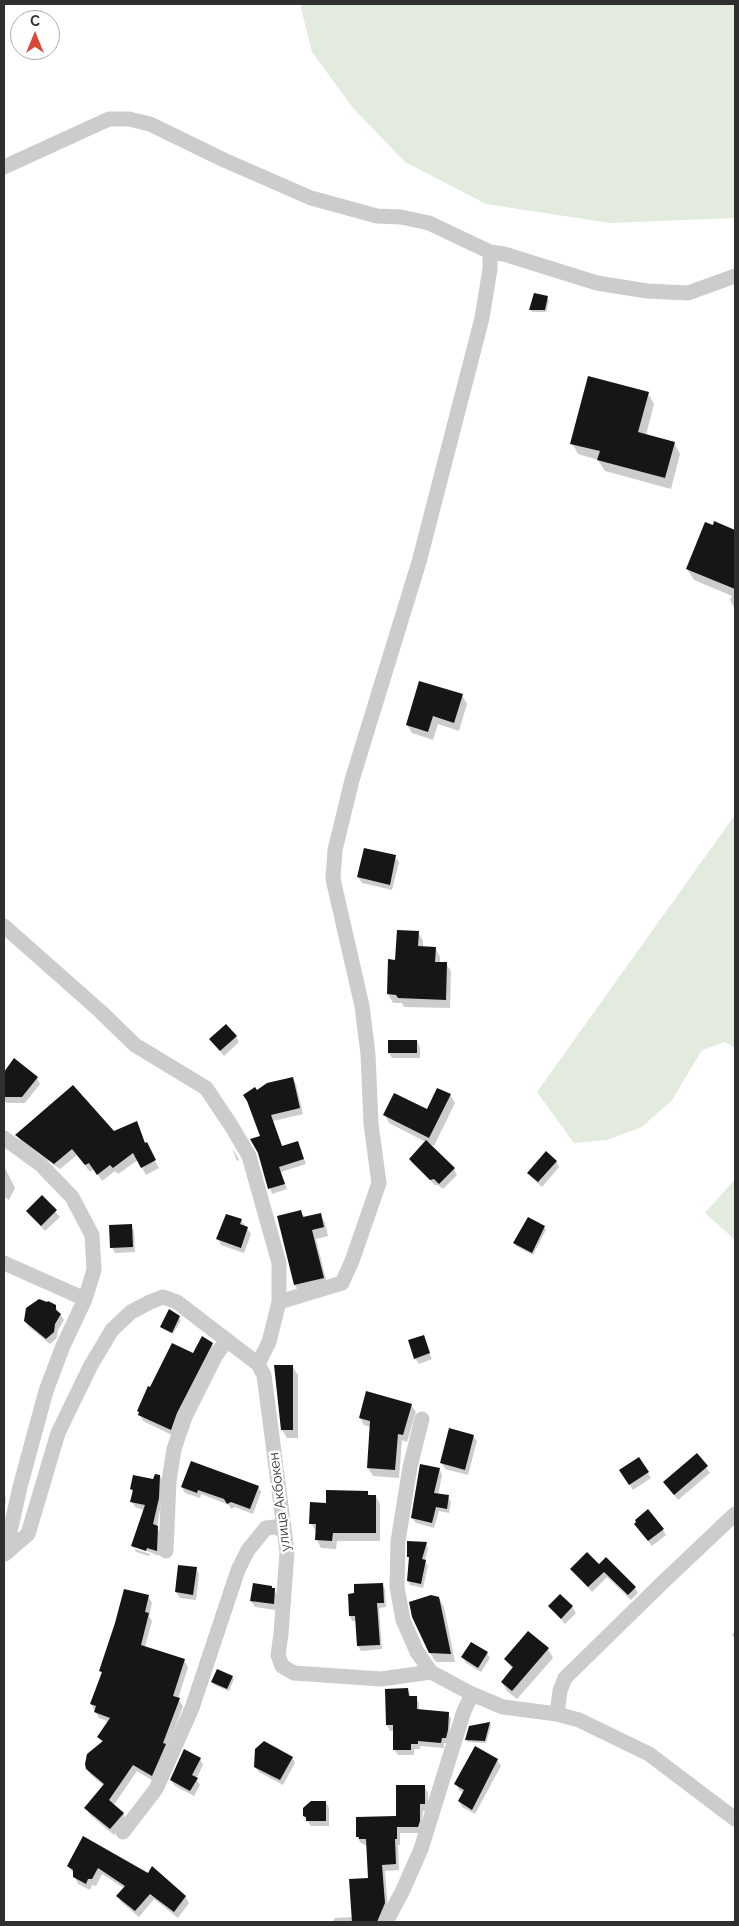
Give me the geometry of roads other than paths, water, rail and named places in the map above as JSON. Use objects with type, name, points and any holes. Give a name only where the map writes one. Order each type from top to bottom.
[{"type":"street","points":[[4,167],[109,119],[129,119],[150,124],[224,160],[311,198],[377,216],[401,217],[429,223],[490,252],[504,254],[647,297],[688,293],[735,276]]},
{"type":"street","points":[[279,1302],[342,1283],[352,1261],[379,1183],[370,1124],[368,1054],[362,1006],[333,879],[335,850],[352,780],[419,562],[482,318],[490,269],[490,252]]},
{"type":"street","points":[[4,926],[100,1011],[134,1045],[206,1088],[249,1156],[279,1264],[279,1302],[269,1342],[258,1364],[177,1302],[163,1297],[131,1312],[112,1330],[91,1365],[58,1433],[28,1534],[5,1556]]},
{"type":"street","points":[[4,1138],[41,1165],[72,1197],[92,1235],[94,1270],[86,1299],[63,1346],[46,1391],[20,1487],[5,1556]]},
{"type":"street","points":[[4,1263],[86,1299]]},
{"type":"street","points":[[166,1551],[169,1481],[174,1449],[185,1418],[216,1355],[227,1340]]},
{"type":"street","name":"улица Акбокен","points":[[258,1364],[264,1375],[287,1552],[278,1655],[282,1666],[294,1673],[381,1678],[432,1672]]},
{"type":"street","points":[[422,1419],[410,1467],[398,1541],[397,1587],[403,1620],[417,1652],[432,1672],[472,1694],[503,1707],[557,1714],[578,1720],[649,1754],[735,1819]]},
{"type":"street","points":[[557,1714],[560,1691],[565,1678],[735,1514]]},
{"type":"street","points":[[123,1832],[156,1789],[192,1708],[238,1570],[248,1550],[266,1528],[284,1531]]},
{"type":"street","points":[[386,1922],[421,1849],[464,1711],[472,1694]]}]
